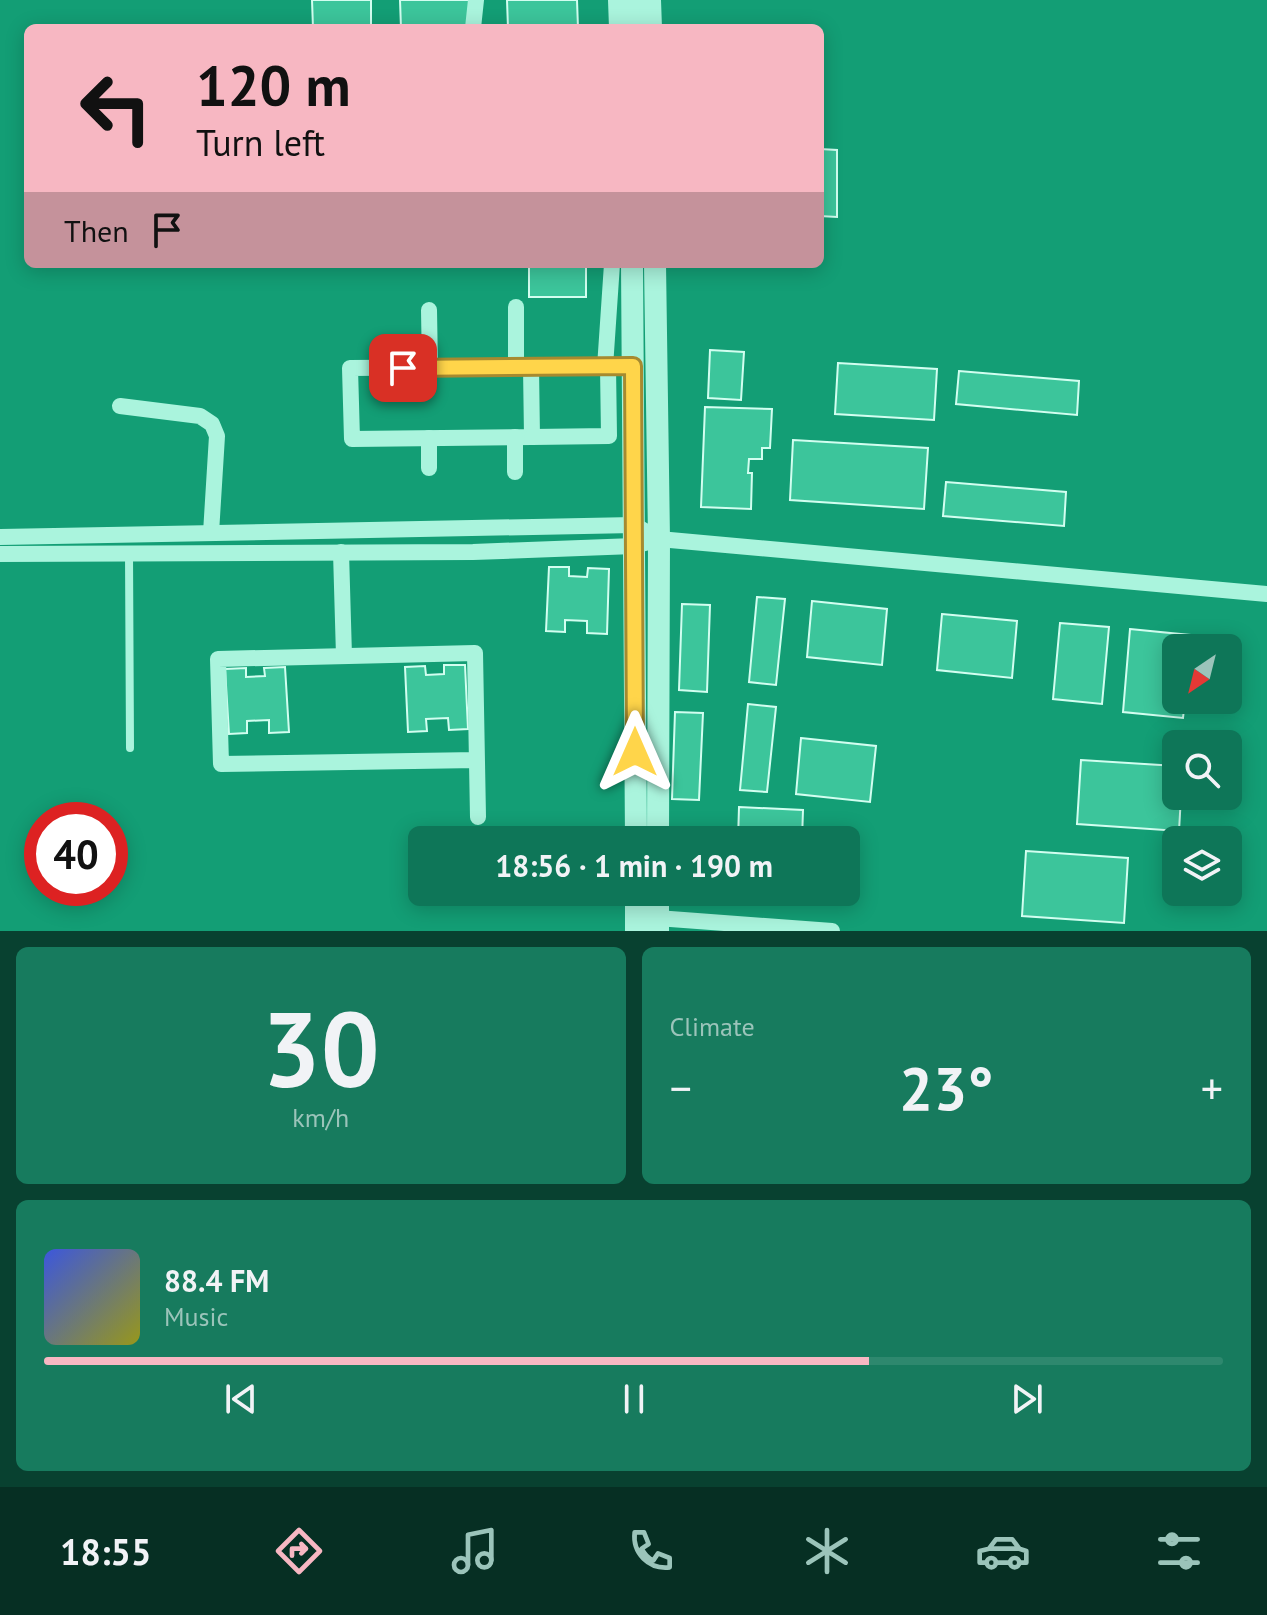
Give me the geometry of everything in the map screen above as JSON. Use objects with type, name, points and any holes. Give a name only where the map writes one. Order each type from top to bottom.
[{"type":"street","points":[[473,24],[476,0]]},
{"type":"street","points":[[616,0],[617,24]]},
{"type":"street","points":[[630,0],[630,24]]},
{"type":"street","points":[[650,0],[651,24]]},
{"type":"street","points":[[612,268],[607,367],[609,436],[352,439],[350,368],[524,368],[607,367],[633,366]]},
{"type":"street","points":[[632,268],[636,826]]},
{"type":"street","points":[[655,268],[659,539],[658,826]]},
{"type":"street","points":[[515,472],[523,437],[524,368],[516,307]]},
{"type":"street","points":[[429,310],[430,368]]},
{"type":"street","points":[[120,406],[200,416],[212,424],[217,436],[211,533]]},
{"type":"street","points":[[429,438],[429,468]]},
{"type":"street","points":[[0,537],[211,533],[634,536],[1267,594]]},
{"type":"street","points":[[0,554],[473,552],[634,536]]},
{"type":"street","points":[[341,552],[344,656]]},
{"type":"street","points":[[477,760],[221,764],[218,659],[475,653],[477,760],[478,817]]},
{"type":"street","points":[[636,906],[636,931]]},
{"type":"street","points":[[658,924],[832,931]]},
{"type":"lane","points":[[129,553],[130,748]]},
{"type":"building","points":[[312,0],[371,0],[371,24],[313,24]]},
{"type":"building","points":[[400,0],[470,0],[471,24],[401,24]]},
{"type":"building","points":[[507,0],[577,0],[578,24],[508,24]]},
{"type":"building","points":[[824,149],[837,150],[837,217],[824,216]]},
{"type":"building","points":[[529,268],[586,268],[586,297],[529,297]]},
{"type":"building","points":[[710,350],[744,352],[741,400],[708,398]]},
{"type":"building","points":[[838,363],[937,369],[934,420],[835,414]]},
{"type":"building","points":[[959,371],[1079,381],[1077,415],[956,404]]},
{"type":"building","points":[[705,407],[772,409],[770,448],[762,448],[762,459],[749,459],[748,473],[752,473],[751,509],[701,507]]},
{"type":"building","points":[[793,440],[928,448],[924,509],[790,500]]},
{"type":"building","points":[[946,482],[1066,492],[1064,526],[943,516]]},
{"type":"building","points":[[549,567],[569,567],[569,576],[587,577],[588,568],[609,569],[607,634],[587,633],[587,621],[565,620],[565,632],[546,631]]},
{"type":"building","points":[[757,597],[785,599],[776,685],[749,682]]},
{"type":"building","points":[[812,601],[887,609],[882,665],[807,657]]},
{"type":"building","points":[[682,604],[710,605],[707,692],[679,690]]},
{"type":"building","points":[[942,614],[1017,621],[1012,678],[937,670]]},
{"type":"building","points":[[1060,623],[1109,627],[1102,704],[1053,699]]},
{"type":"building","points":[[1130,629],[1180,634],[1162,634],[1162,714],[1183,714],[1183,718],[1123,712]]},
{"type":"building","points":[[444,665],[465,665],[468,729],[449,730],[448,718],[426,719],[427,731],[408,732],[405,667],[425,666],[426,675],[444,674]]},
{"type":"building","points":[[285,667],[289,732],[269,733],[269,720],[247,721],[247,733],[229,734],[225,669],[246,668],[246,677],[265,676],[264,668]]},
{"type":"building","points":[[748,704],[776,707],[767,792],[740,790]]},
{"type":"building","points":[[675,712],[703,713],[699,800],[672,799]]},
{"type":"building","points":[[801,738],[876,746],[870,802],[796,794]]},
{"type":"building","points":[[1081,760],[1162,765],[1162,810],[1180,810],[1179,826],[1162,826],[1162,830],[1077,824]]},
{"type":"building","points":[[739,807],[803,810],[802,826],[738,826]]},
{"type":"building","points":[[1026,851],[1128,858],[1124,923],[1022,916]]},
{"type":"route","points":[[403,368],[633,366],[635,752]]}]
